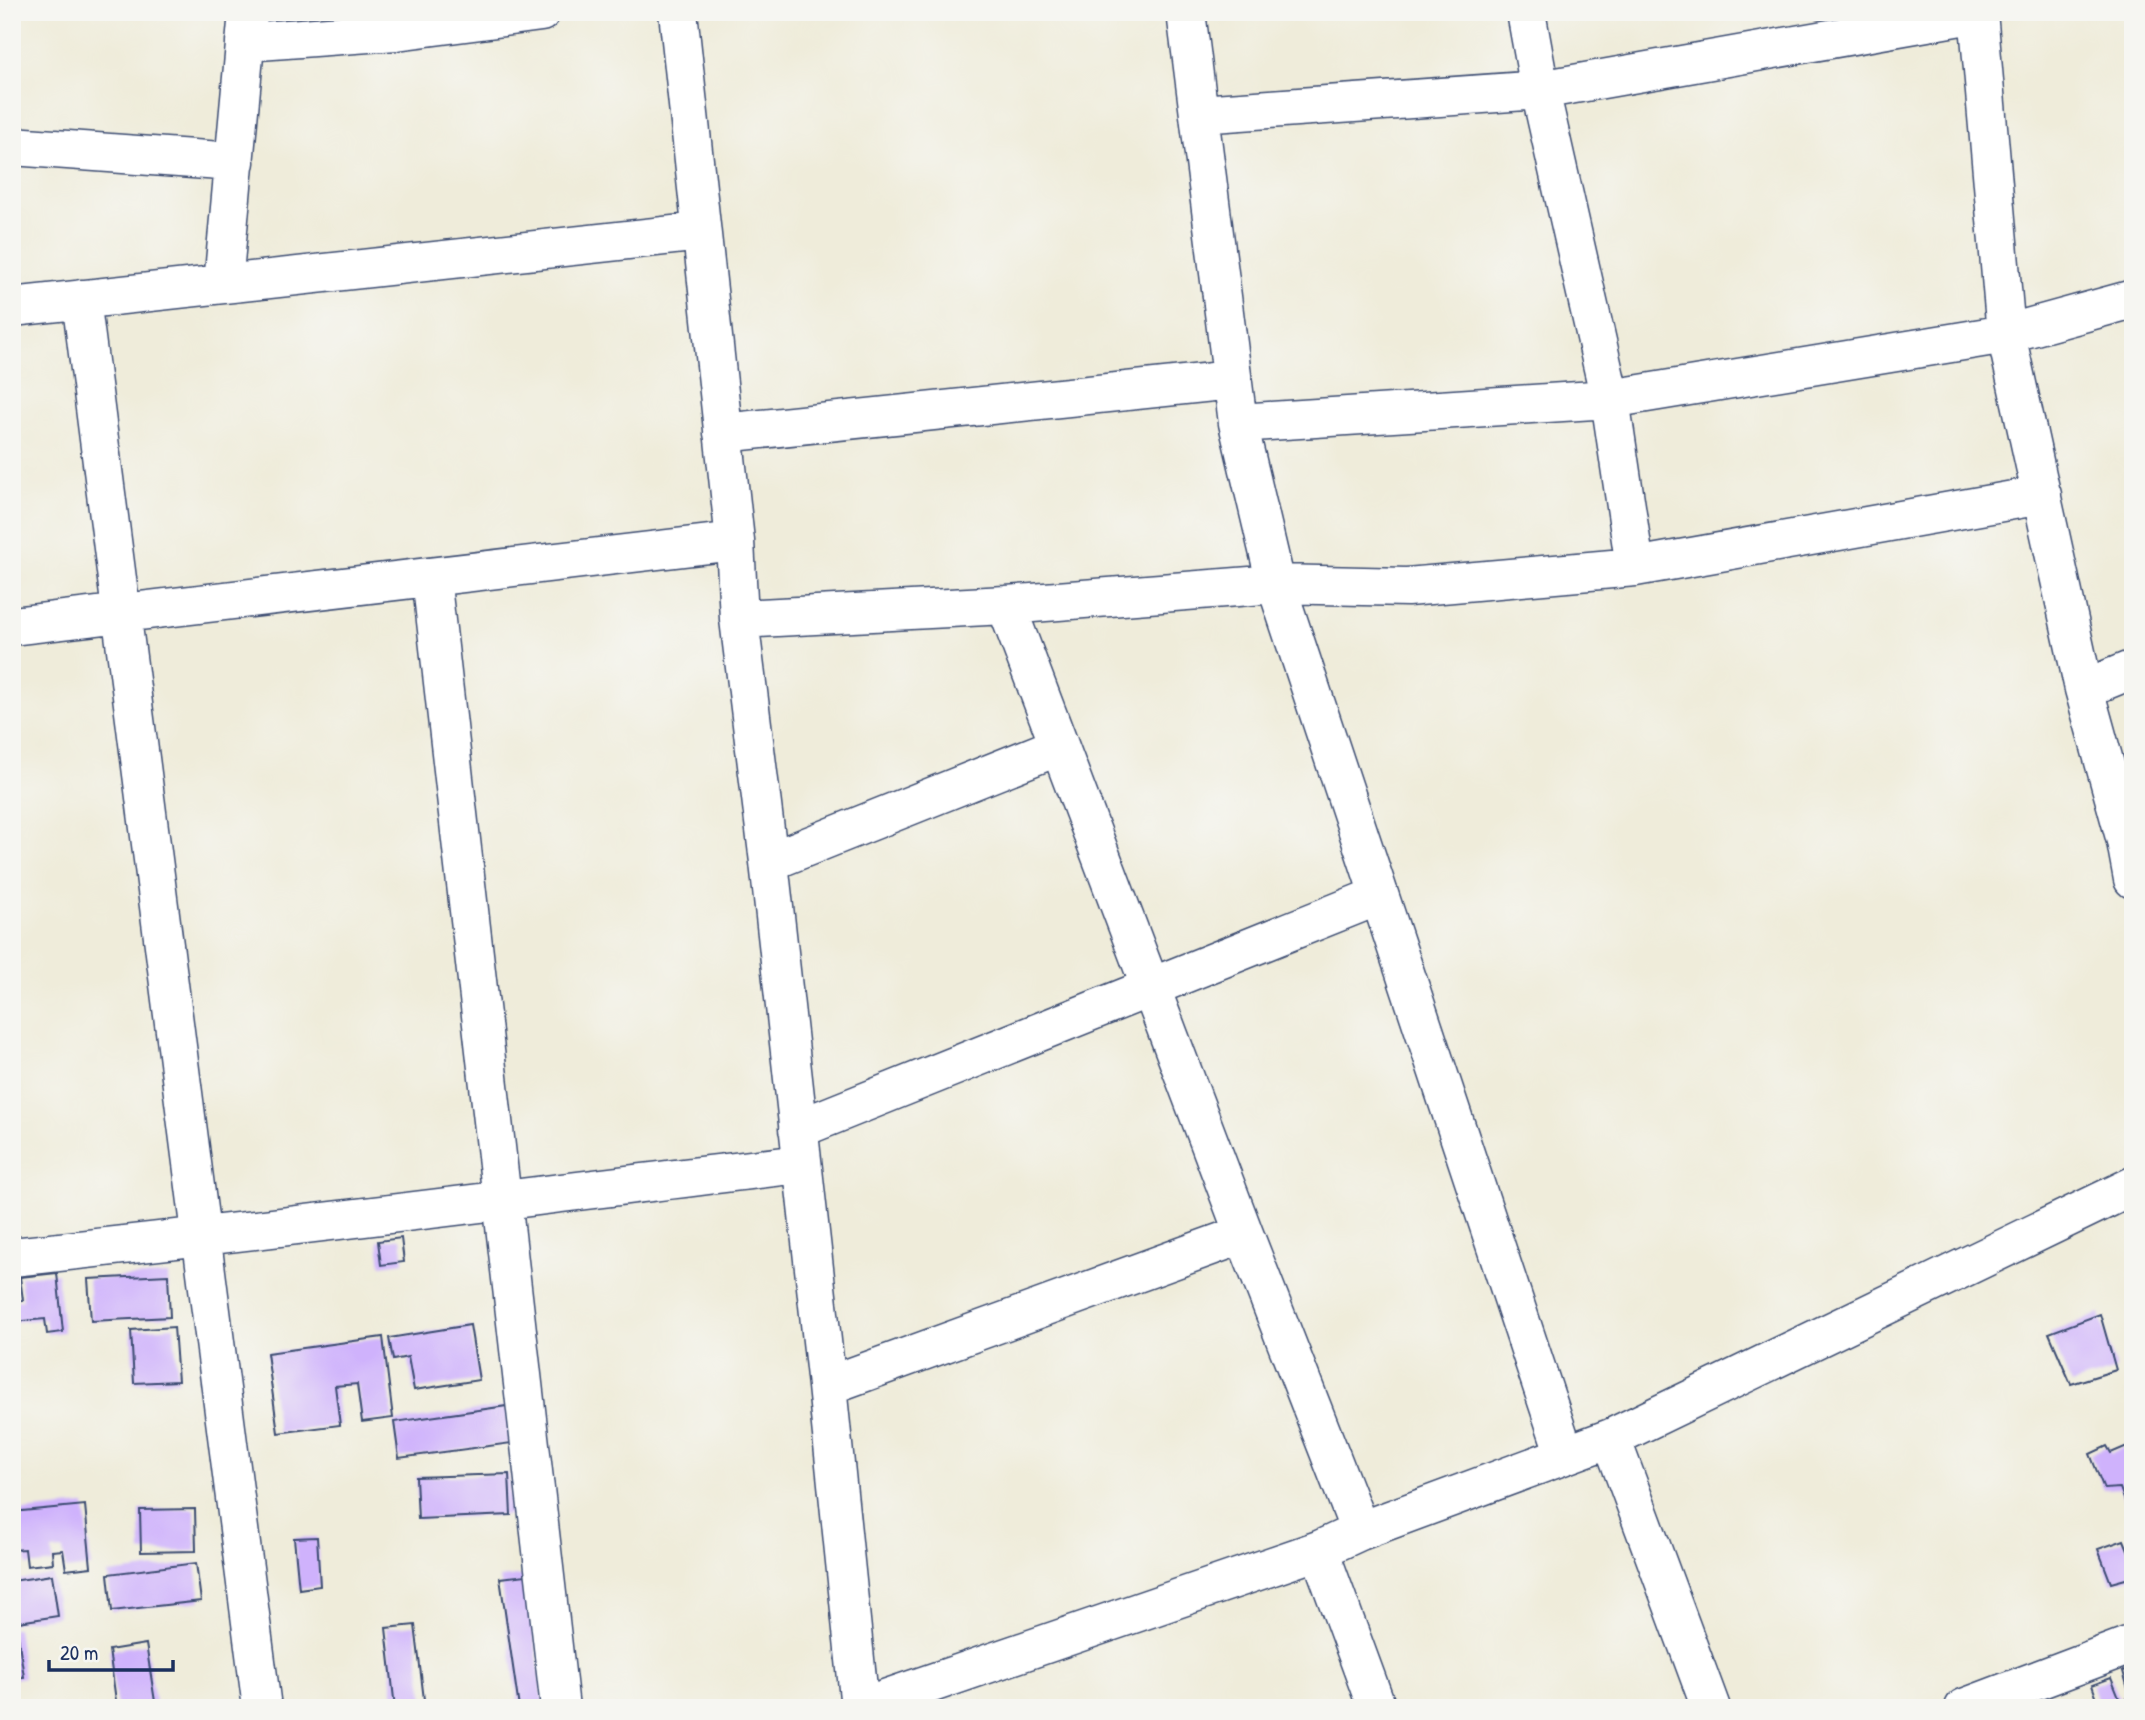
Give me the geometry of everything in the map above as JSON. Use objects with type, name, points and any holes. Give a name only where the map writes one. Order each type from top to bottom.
[{"type":"street","points":[[223,284],[247,27],[396,31],[541,12]]},
{"type":"street","points":[[678,12],[735,541],[739,619],[769,862],[827,1387],[859,1708],[1319,1550],[1360,1531],[1611,1438],[2133,1186]]},
{"type":"street","points":[[1186,12],[1238,423],[1276,584],[1565,1455]]},
{"type":"street","points":[[1526,12],[1540,90],[1610,399],[1635,567]]},
{"type":"street","points":[[1199,114],[1540,90],[1978,13],[2006,334],[2084,689],[2129,840],[2133,880]]},
{"type":"street","points":[[12,146],[235,162]]},
{"type":"street","points":[[12,307],[701,232]]},
{"type":"street","points":[[80,299],[262,1708]]},
{"type":"street","points":[[1238,423],[1610,399],[2006,334],[2133,299]]},
{"type":"street","points":[[723,433],[1232,380]]},
{"type":"street","points":[[739,619],[1006,605],[1276,584],[1407,587],[1635,567],[2042,495]]},
{"type":"street","points":[[12,626],[735,541]]},
{"type":"street","points":[[431,577],[560,1708]]},
{"type":"street","points":[[1006,605],[1244,1234],[1360,1531]]},
{"type":"street","points":[[2084,689],[2133,670]]},
{"type":"street","points":[[769,862],[1059,746]]},
{"type":"street","points":[[12,1257],[201,1238],[502,1199],[799,1146],[1150,987],[1378,896]]},
{"type":"street","points":[[827,1387],[1244,1234]]},
{"type":"street","points":[[1611,1438],[1711,1708]]},
{"type":"street","points":[[1319,1550],[1377,1708]]},
{"type":"street","points":[[1964,1708],[2133,1644]]},
{"type":"building","points":[[401,1238],[404,1262],[381,1265],[378,1241]]},
{"type":"building","points":[[57,1273],[63,1332],[47,1334],[45,1319],[12,1322],[12,1301],[23,1300],[20,1277]]},
{"type":"building","points":[[168,1275],[170,1317],[91,1321],[88,1279]]},
{"type":"building","points":[[2100,1314],[2116,1370],[2071,1384],[2049,1333]]},
{"type":"building","points":[[470,1325],[479,1380],[414,1390],[408,1357],[393,1360],[389,1338]]},
{"type":"building","points":[[174,1327],[178,1381],[134,1383],[131,1330]]},
{"type":"building","points":[[383,1337],[393,1418],[362,1422],[357,1384],[335,1386],[340,1425],[278,1433],[267,1353]]},
{"type":"building","points":[[507,1406],[512,1443],[399,1458],[394,1422]]},
{"type":"building","points":[[2133,1435],[2133,1505],[2127,1507],[2120,1488],[2104,1489],[2090,1454],[2107,1446],[2111,1453],[2132,1444],[2129,1437]]},
{"type":"building","points":[[509,1474],[511,1515],[418,1519],[416,1477]]},
{"type":"building","points":[[85,1505],[91,1567],[66,1570],[63,1550],[52,1551],[53,1563],[27,1566],[25,1549],[12,1550],[12,1512]]},
{"type":"building","points":[[195,1509],[196,1551],[141,1552],[140,1510]]},
{"type":"building","points":[[317,1537],[320,1586],[299,1589],[294,1538]]},
{"type":"building","points":[[2124,1540],[2133,1562],[2133,1577],[2111,1583],[2098,1549]]},
{"type":"building","points":[[196,1563],[201,1601],[112,1611],[108,1574]]},
{"type":"building","points":[[52,1575],[58,1616],[12,1623],[12,1581]]},
{"type":"building","points":[[526,1575],[544,1708],[519,1708],[500,1578]]},
{"type":"building","points":[[415,1625],[425,1708],[395,1708],[386,1628]]},
{"type":"building","points":[[12,1629],[17,1629],[24,1677],[12,1679]]},
{"type":"building","points":[[146,1644],[156,1708],[117,1708],[109,1650]]},
{"type":"building","points":[[2133,1669],[2133,1708],[2100,1708],[2092,1685],[2111,1678],[2121,1703],[2130,1696],[2123,1671]]}]
